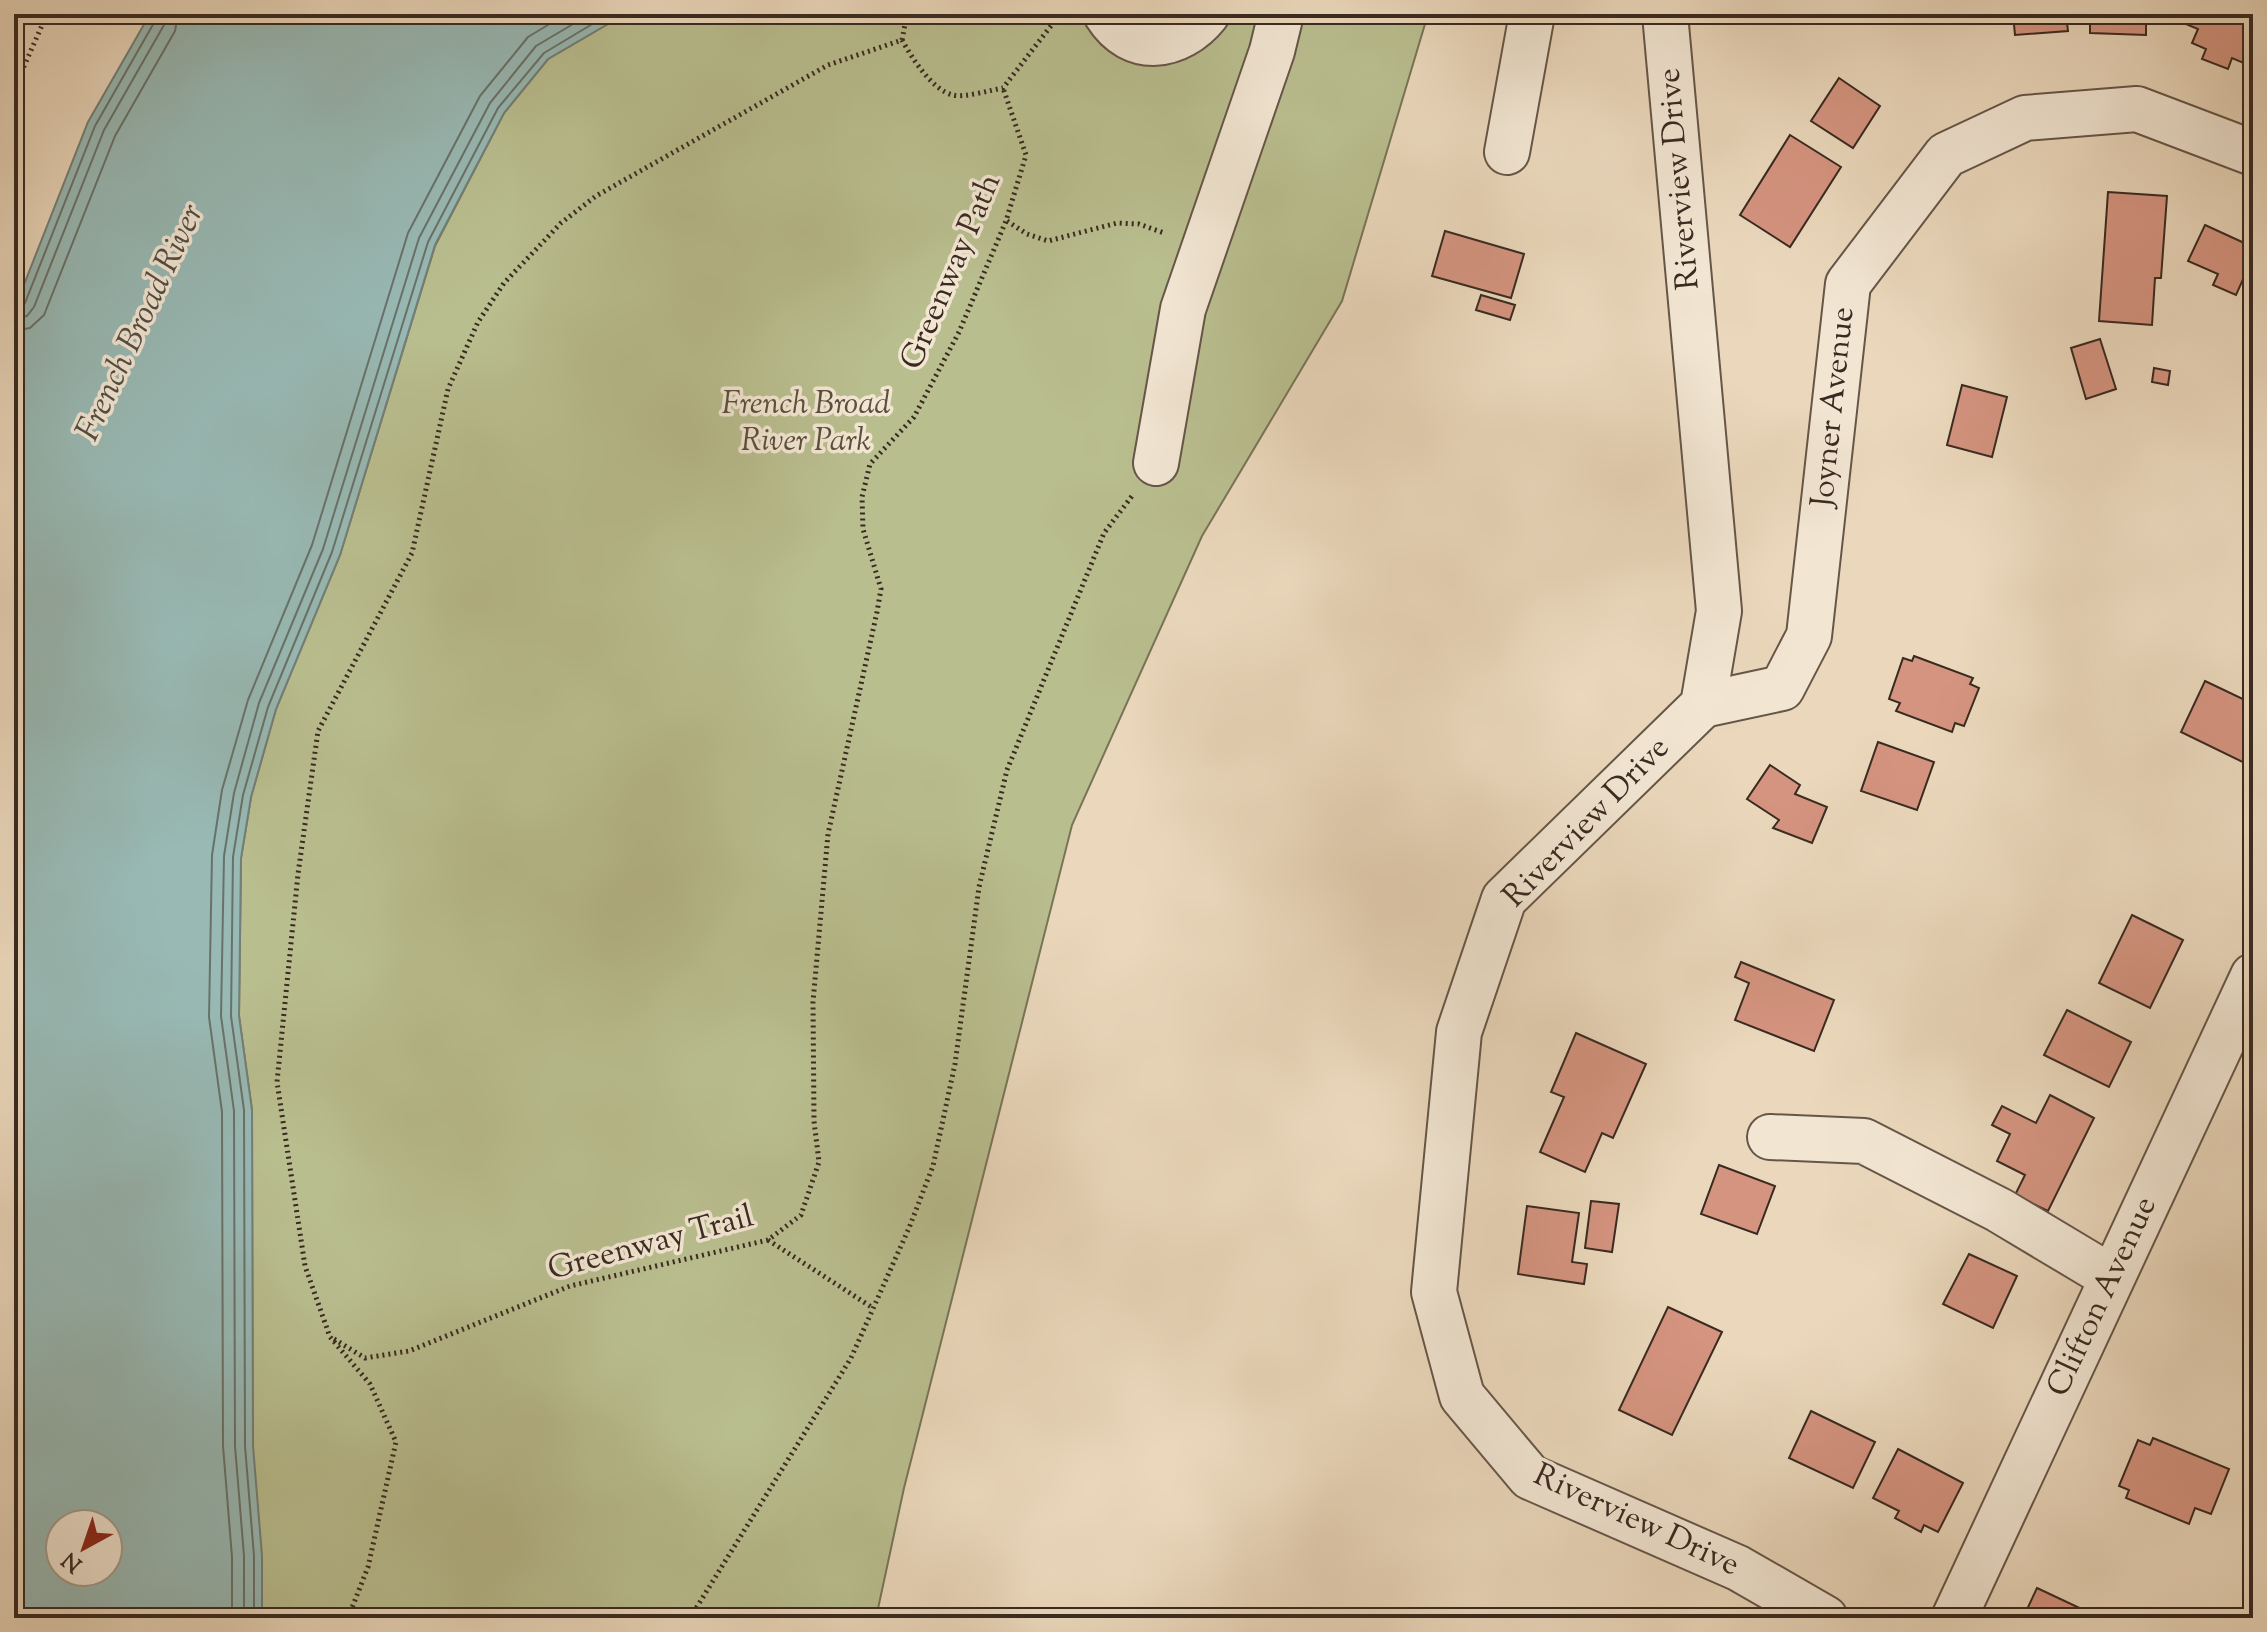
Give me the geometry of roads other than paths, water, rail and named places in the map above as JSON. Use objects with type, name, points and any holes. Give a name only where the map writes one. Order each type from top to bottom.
[{"type":"street","points":[[1106,14],[1126,35],[1144,42],[1162,43],[1181,38],[1207,14]]},
{"type":"street","points":[[1156,463],[1183,309],[1272,51],[1281,14]]},
{"type":"street","points":[[1507,152],[1532,14]]},
{"type":"street","name":"Riverview Drive","points":[[1665,14],[1719,611],[1703,705],[1504,899],[1459,1032],[1434,1292],[1462,1396],[1530,1477],[1738,1568],[1825,1618]]},
{"type":"street","name":"Joyner Avenue","points":[[1703,705],[1782,688],[1809,636],[1848,284],[1946,155],[2025,118],[2137,109],[2253,153]]},
{"type":"street","name":"Clifton Avenue","points":[[1954,1618],[2253,976]]},
{"type":"street","points":[[1770,1137],[1864,1141],[1999,1210],[2111,1277]]},
{"type":"water","name":"French Broad River","points":[[150,14],[625,14],[548,59],[504,113],[435,245],[340,555],[276,709],[251,797],[241,858],[239,1016],[252,1110],[253,1446],[262,1556],[262,1618],[14,1618],[14,310],[88,122]]},
{"type":"park label","name":"French Broad River Park","points":[[806,424]]}]
